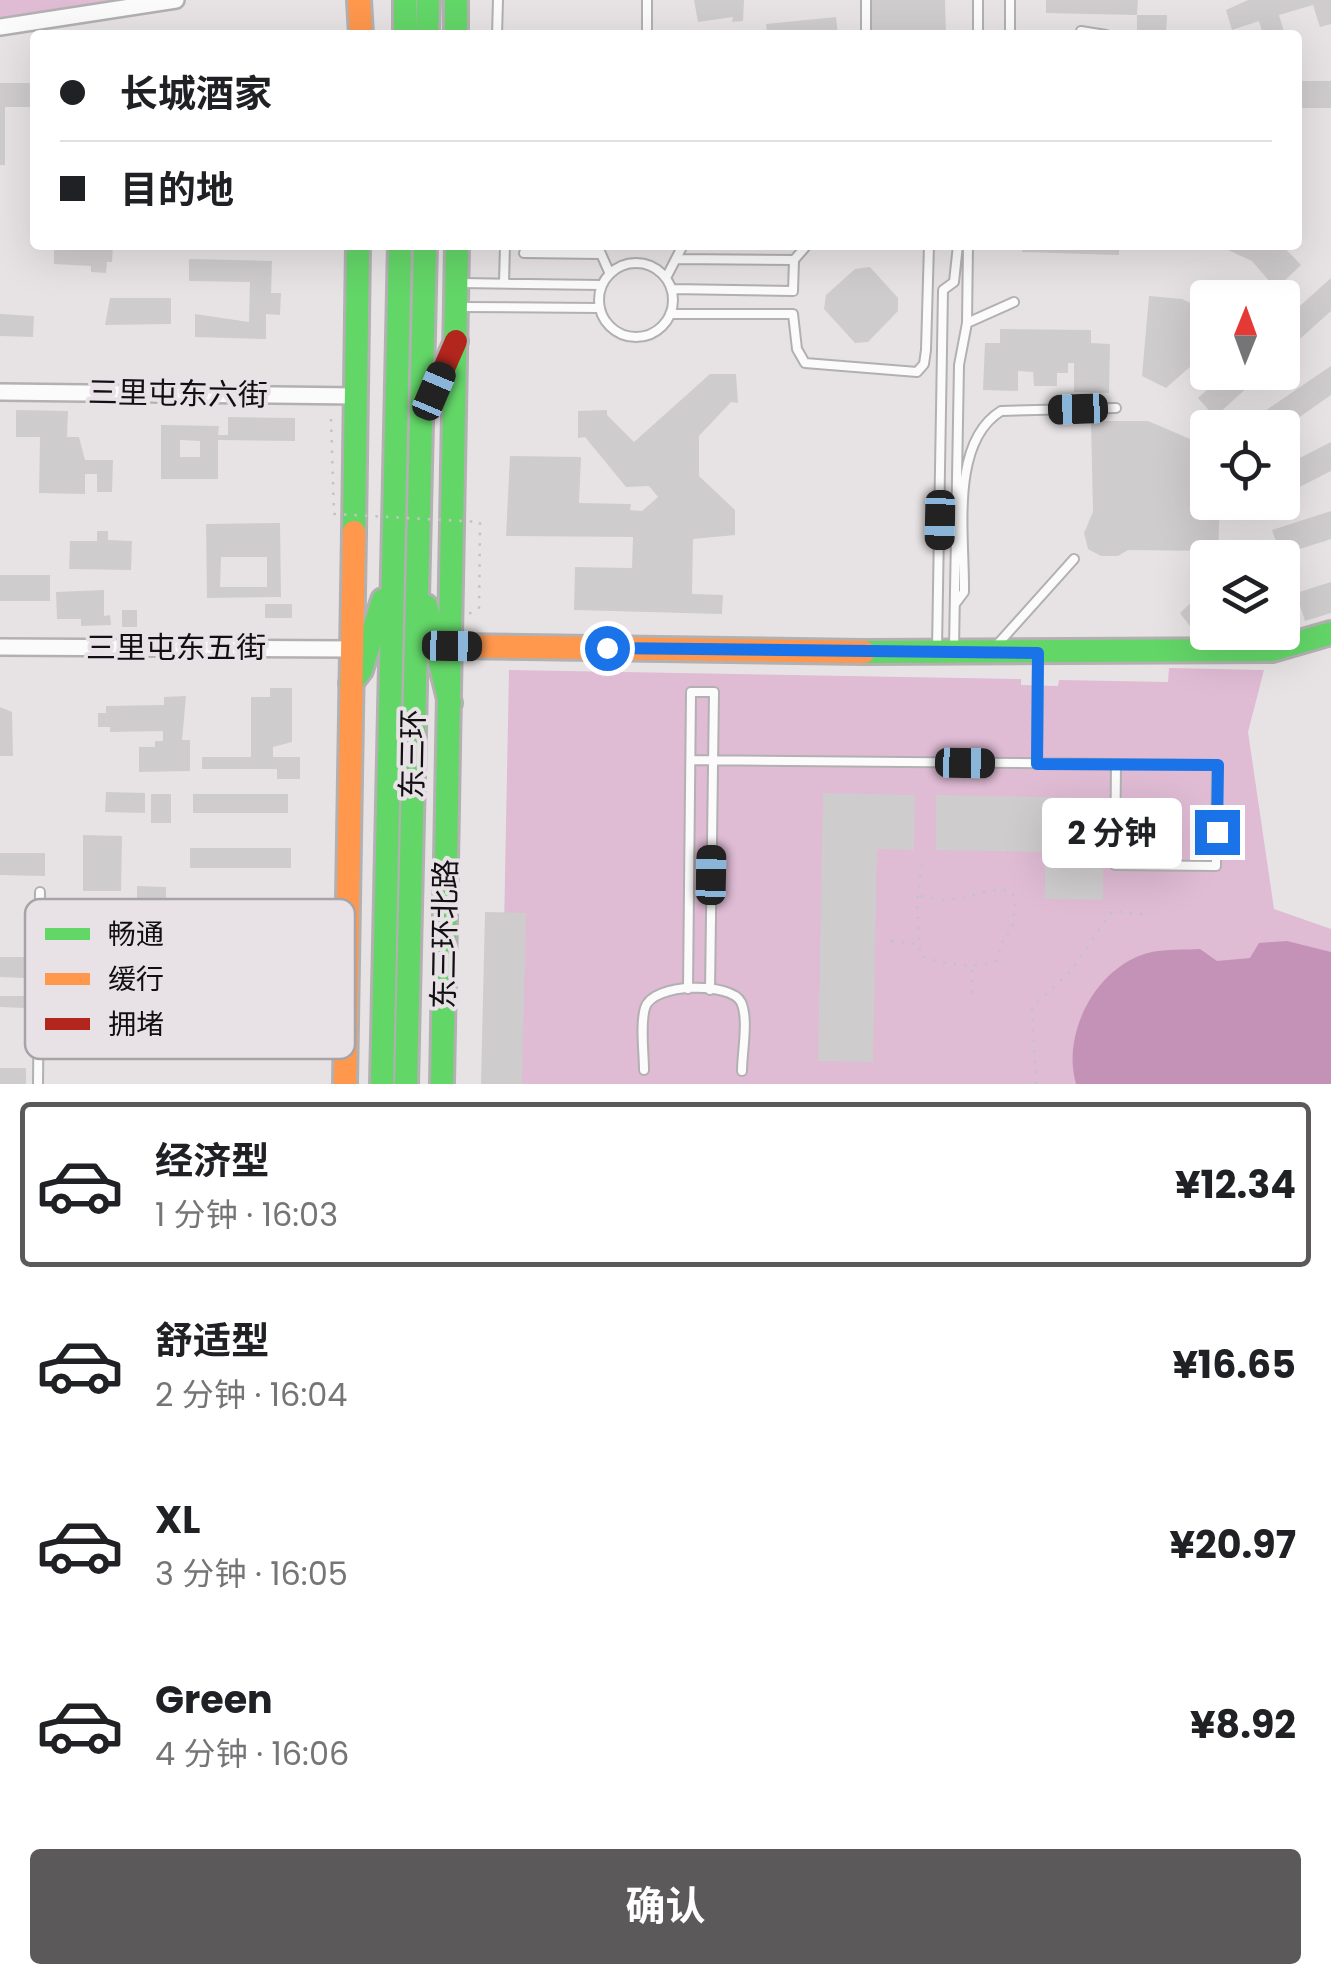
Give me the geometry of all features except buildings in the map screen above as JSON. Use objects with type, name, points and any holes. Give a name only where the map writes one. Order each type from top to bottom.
[{"type":"main road","points":[[359,0],[361,30]]},
{"type":"main road","points":[[404,30],[405,0]]},
{"type":"main road","points":[[427,30],[428,0]]},
{"type":"main road","points":[[456,0],[456,30]]},
{"type":"main road","points":[[348,899],[358,250]]},
{"type":"main road","name":"东三环","points":[[382,1084],[400,250]]},
{"type":"main road","name":"东三环","points":[[406,1084],[425,250]]},
{"type":"main road","name":"东三环北路","points":[[442,1084],[457,250]]},
{"type":"main road","points":[[424,416],[456,341]]},
{"type":"main road","points":[[418,570],[450,703]]},
{"type":"main road","points":[[351,683],[362,670],[378,605],[392,592]]},
{"type":"main road","points":[[452,646],[990,653],[1272,650],[1331,633]]},
{"type":"main road","points":[[345,1059],[345,1084]]},
{"type":"street","points":[[0,27],[176,0]]},
{"type":"street","name":"三里屯东六街","points":[[0,392],[356,396]]},
{"type":"street","name":"三里屯东五街","points":[[0,647],[352,649]]},
{"type":"lane","points":[[497,30],[498,0]]},
{"type":"lane","points":[[647,0],[647,30]]},
{"type":"lane","points":[[866,0],[866,30]]},
{"type":"lane","points":[[978,0],[978,30]]},
{"type":"lane","points":[[1010,0],[1010,30]]},
{"type":"lane","points":[[504,283],[505,250]]},
{"type":"lane","points":[[524,253],[580,250]]},
{"type":"lane","points":[[599,250],[610,274]]},
{"type":"lane","points":[[666,278],[681,250]]},
{"type":"lane","points":[[672,289],[793,291],[794,260],[803,250]]},
{"type":"lane","points":[[670,314],[793,314],[796,349],[806,364],[917,372],[924,364],[929,250]]},
{"type":"lane","points":[[928,289],[943,290],[954,282],[957,250]]},
{"type":"lane","points":[[946,652],[955,604],[959,365],[967,323],[968,250]]},
{"type":"lane","points":[[676,259],[794,260]]},
{"type":"lane","points":[[627,264],[640,264],[666,278],[672,289],[670,314],[655,332],[640,338],[615,331],[600,308],[602,285],[610,274],[627,264]]},
{"type":"lane","points":[[458,282],[602,285]]},
{"type":"lane","points":[[943,290],[939,587],[946,652]]},
{"type":"lane","points":[[967,323],[1014,302]]},
{"type":"lane","points":[[457,307],[600,308]]},
{"type":"lane","points":[[955,604],[964,592],[966,476],[971,452],[986,420],[1002,411],[1116,408]]},
{"type":"lane","points":[[990,653],[1074,559]]},
{"type":"lane","points":[[939,587],[954,588]]},
{"type":"lane","points":[[1037,764],[1038,653]]},
{"type":"lane","points":[[688,989],[691,692],[714,692],[710,990]]},
{"type":"lane","points":[[692,760],[712,761],[1037,764],[1116,764],[1218,765],[1216,866],[1116,865],[1116,764]]},
{"type":"lane","points":[[40,892],[40,899]]},
{"type":"lane","points":[[644,1070],[646,1008],[654,995],[665,990],[688,989],[727,990],[738,997],[743,1008],[742,1071]]},
{"type":"lane","points":[[38,1059],[38,1084]]},
{"type":"path","points":[[331,419],[334,514],[480,522],[479,614]]},
{"type":"path","points":[[921,896],[956,902],[995,889],[1009,890],[1016,898],[1012,931],[1004,936],[997,961],[933,961],[920,955],[918,944],[922,856]]},
{"type":"path","points":[[1036,1084],[1032,1007],[1072,971],[1112,911],[1143,914]]},
{"type":"path","points":[[891,941],[918,944]]},
{"type":"path","points":[[972,964],[972,993]]},
{"type":"shaded area","points":[[0,0],[122,0],[0,20]]},
{"type":"shaded area","points":[[1169,668],[1264,670],[1248,732],[1274,909],[1331,929],[1331,1084],[501,1084],[509,670],[1021,679],[1021,685],[1058,686],[1059,680],[1168,682]]},
{"type":"shaded area","points":[[1287,941],[1331,952],[1331,1084],[1076,1084],[1073,1064],[1079,1023],[1100,986],[1132,959],[1152,952],[1200,949],[1217,961],[1250,958],[1259,943]]},
{"type":"traffic: fast","points":[[405,0],[405,30]]},
{"type":"traffic: fast","points":[[427,30],[428,0]]},
{"type":"traffic: fast","points":[[456,0],[456,30]]},
{"type":"traffic: fast","points":[[354,532],[358,250]]},
{"type":"traffic: fast","points":[[382,1084],[400,250]]},
{"type":"traffic: fast","points":[[406,1084],[425,250]]},
{"type":"traffic: fast","points":[[442,1084],[457,250]]},
{"type":"traffic: fast","points":[[351,683],[361,670],[383,600]]},
{"type":"traffic: fast","points":[[426,606],[450,703]]},
{"type":"traffic: fast","points":[[864,652],[1272,650],[1331,633]]},
{"type":"traffic: slow","points":[[359,0],[361,30]]},
{"type":"traffic: slow","points":[[348,899],[354,532]]},
{"type":"traffic: slow","points":[[452,646],[864,652]]},
{"type":"traffic: slow","points":[[345,1059],[345,1084]]},
{"type":"traffic: jam","points":[[428,405],[456,341]]},
{"type":"route","points":[[607,648],[1038,653],[1037,764],[1218,765],[1217,832]]}]
